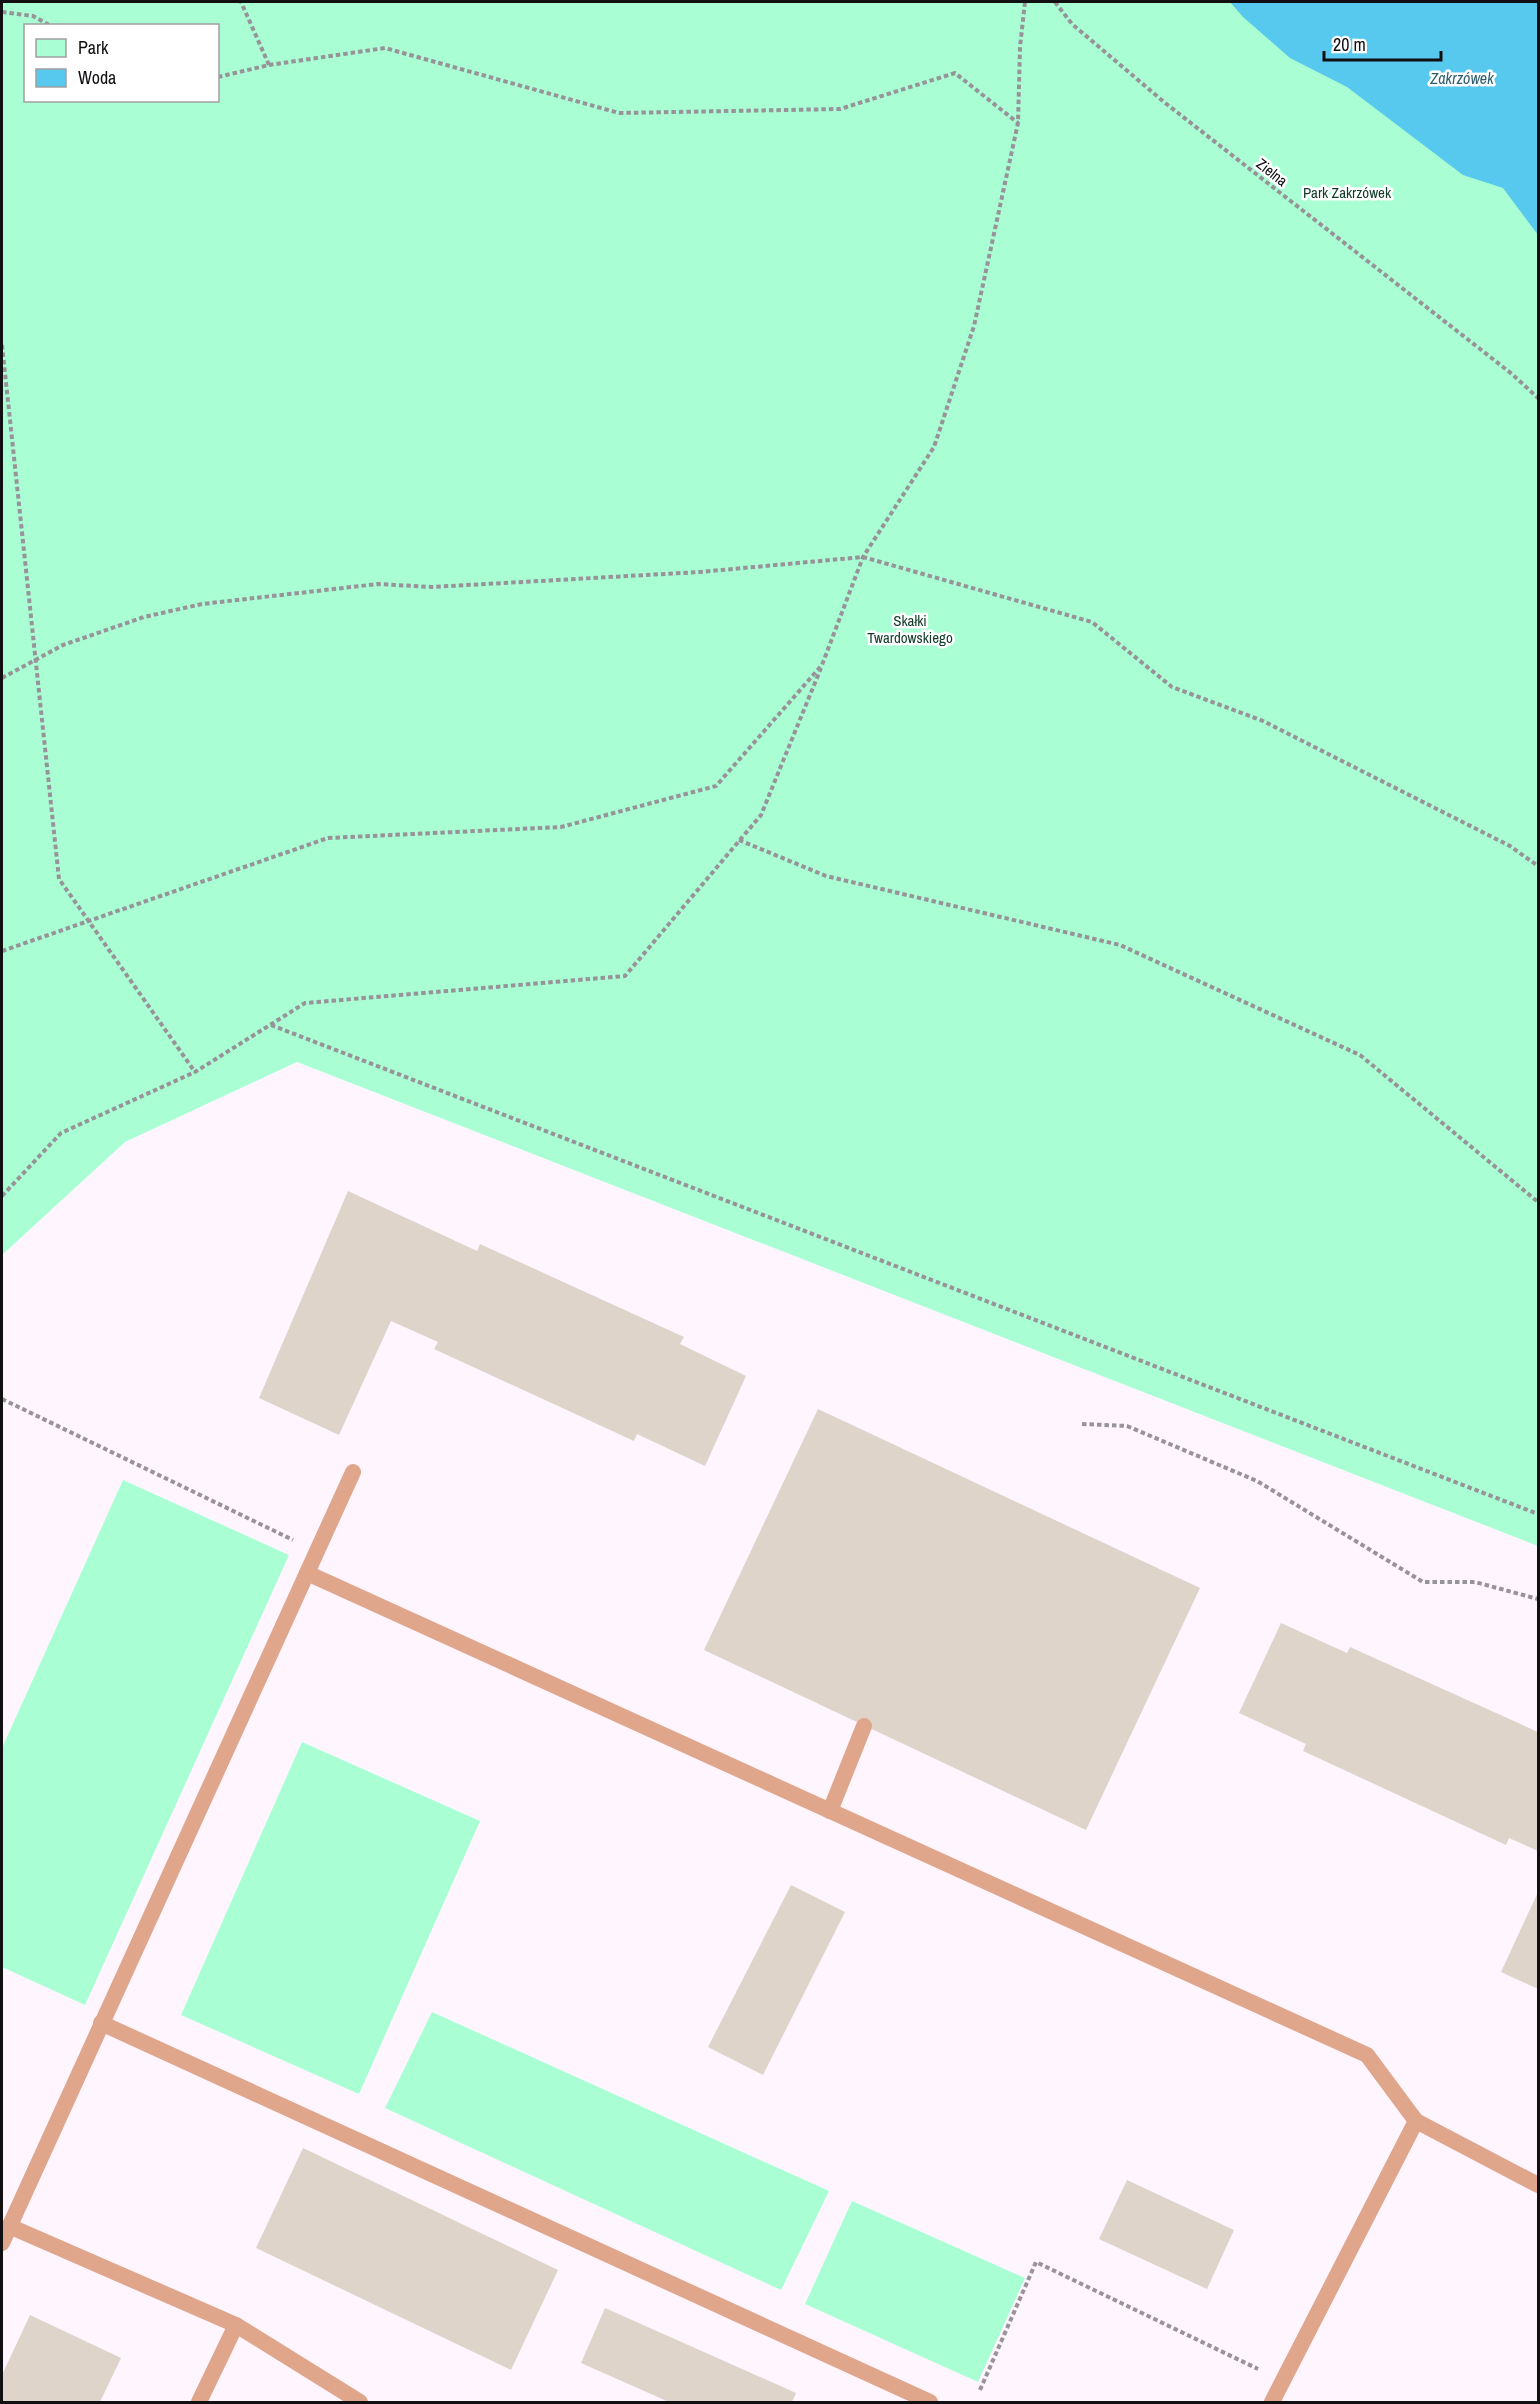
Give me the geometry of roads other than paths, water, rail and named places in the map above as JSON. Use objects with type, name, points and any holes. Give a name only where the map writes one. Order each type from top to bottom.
[{"type":"lane","points":[[2,2243],[353,1472]]},
{"type":"lane","points":[[307,1573],[1367,2055],[1416,2121],[1539,2185]]},
{"type":"lane","points":[[830,1811],[864,1726]]},
{"type":"lane","points":[[101,2023],[930,2403]]},
{"type":"lane","points":[[1272,2403],[1416,2121]]},
{"type":"lane","points":[[9,2226],[236,2325],[360,2403]]},
{"type":"lane","points":[[199,2403],[236,2325]]},
{"type":"water","name":"Zakrzówek","points":[[1230,2],[1538,2],[1538,235],[1503,188],[1463,175],[1347,87],[1290,58],[1243,17]]},
{"type":"park label","name":"Park Zakrzówek","points":[[1347,192]]},
{"type":"park label","name":"Skałki Twardowskiego","points":[[910,628]]}]
